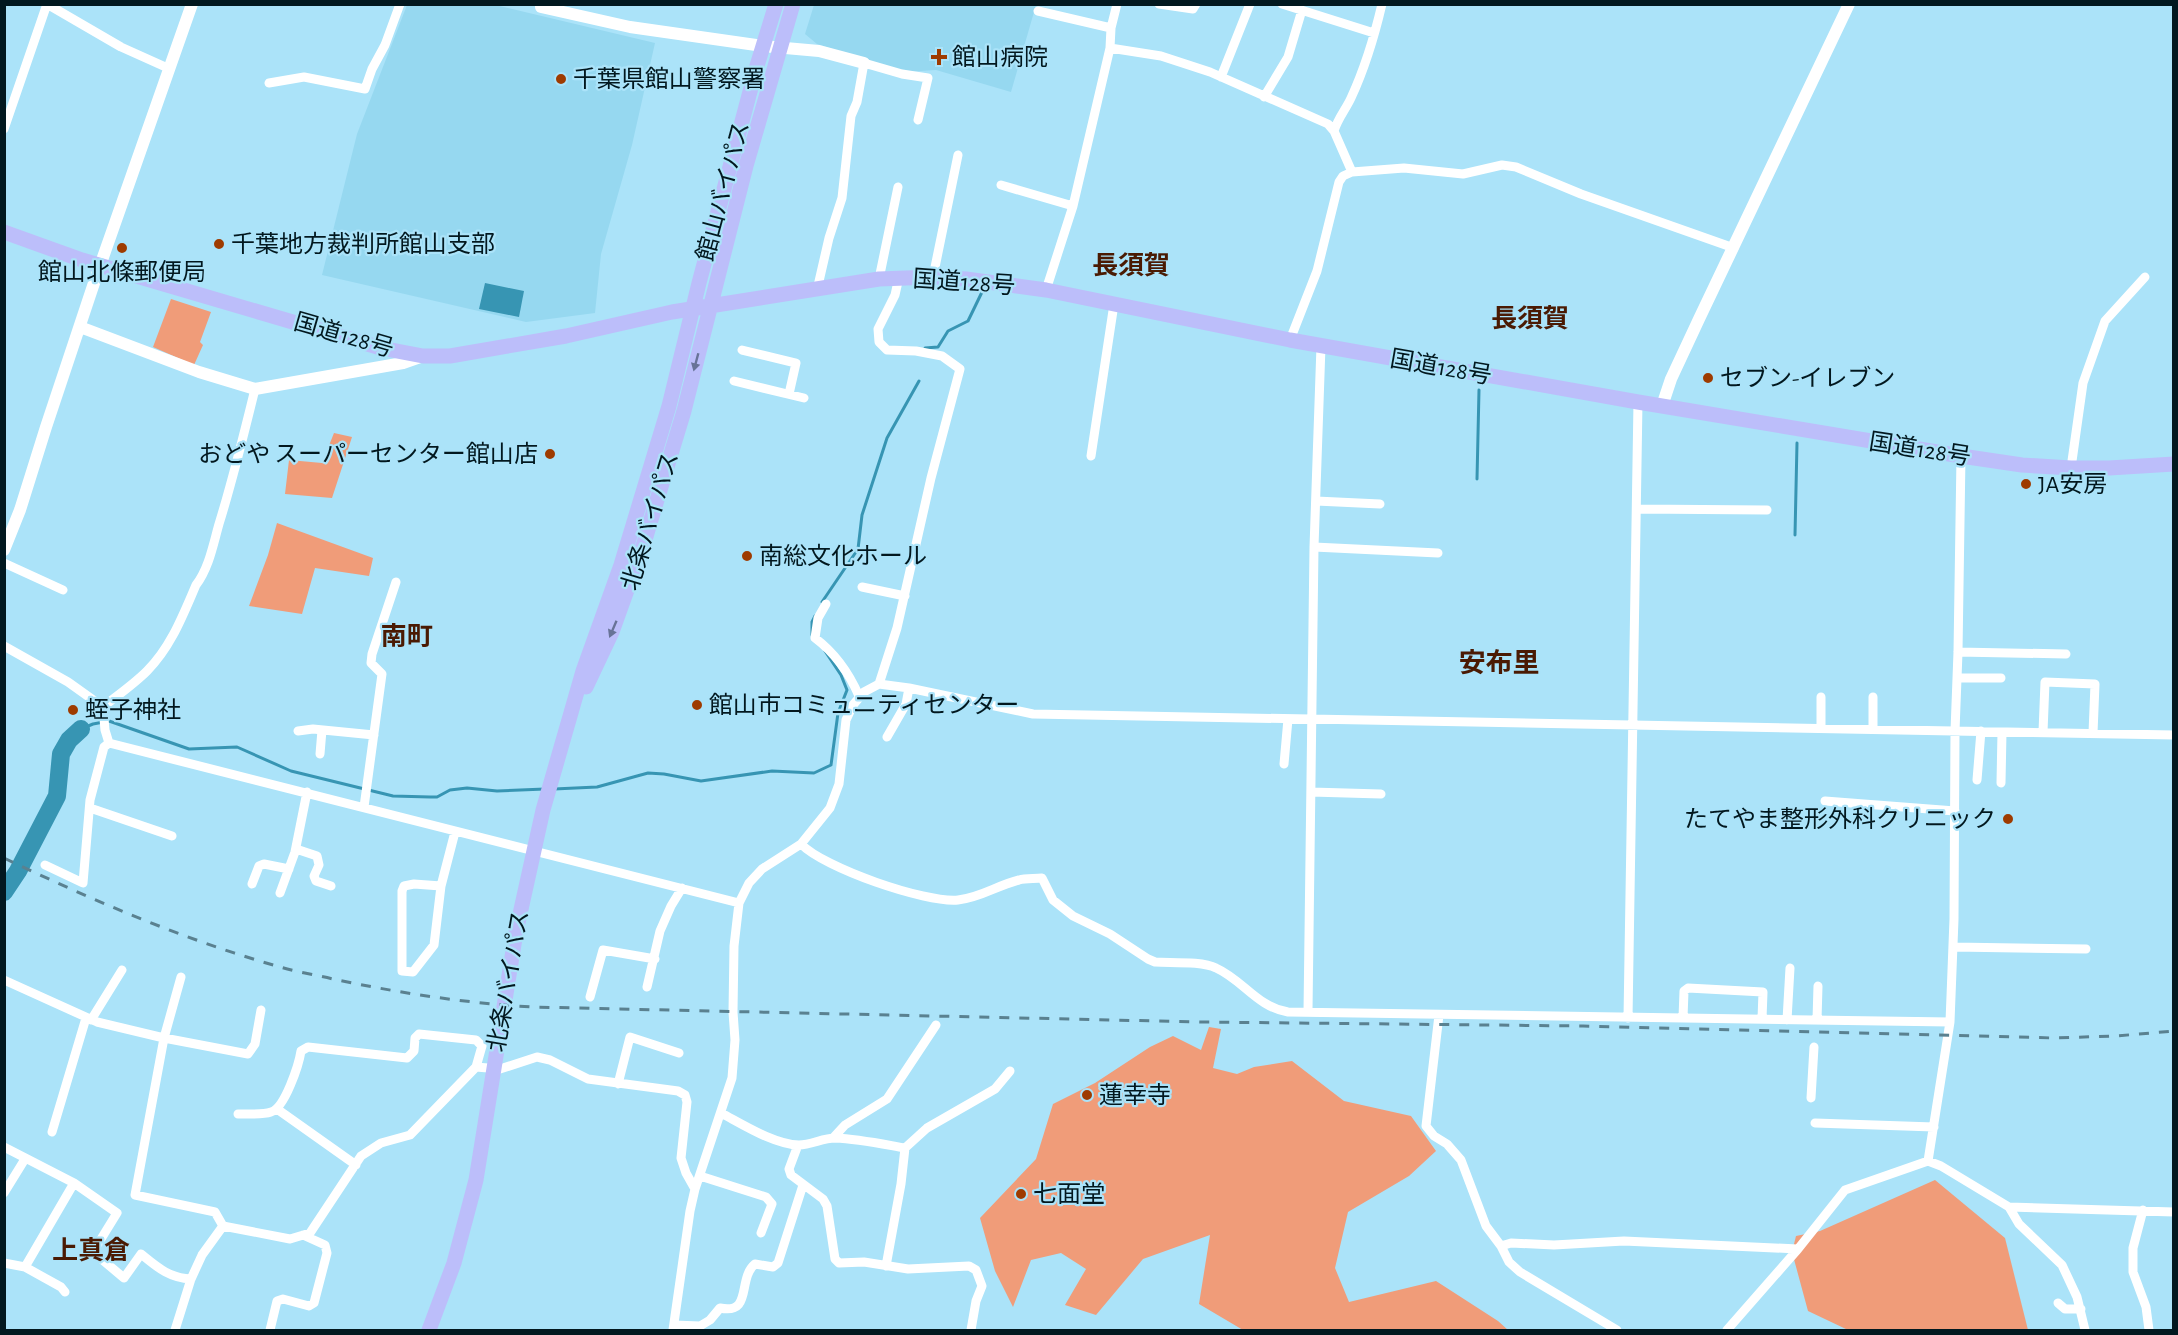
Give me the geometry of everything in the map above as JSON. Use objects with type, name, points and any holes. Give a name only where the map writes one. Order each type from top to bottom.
[{"type":"highway","name":"館山バイパス","points":[[693,309],[776,4]]},
{"type":"highway","name":"館山バイパス","points":[[712,306],[746,166],[793,4]]},
{"type":"highway","name":"国道128号","points":[[4,232],[101,265],[381,348],[423,356],[450,356],[475,352],[567,336],[693,309],[817,291],[879,279],[899,277],[966,279],[1046,290],[1322,346],[1961,456],[2022,465],[2071,468],[2174,464]]},
{"type":"highway","name":"北条バイパス","points":[[567,728],[625,599],[684,411],[712,306]]},
{"type":"highway","name":"北条バイパス","points":[[429,1330],[461,1240],[482,1149],[483,1130],[516,932],[530,862],[555,764],[583,671],[621,565],[653,460],[693,309]]},
{"type":"highway","name":"北条バイパス","points":[[420,1330],[452,1249],[483,1130]]},
{"type":"street","points":[[4,129],[47,4],[121,47],[170,69]]},
{"type":"street","points":[[5,545],[20,510],[45,427],[192,4]]},
{"type":"street","points":[[269,83],[304,77],[365,89],[400,4]]},
{"type":"street","points":[[1046,290],[1073,206],[1110,48],[1111,28],[1117,4]]},
{"type":"street","points":[[1159,4],[1193,9],[1196,4]]},
{"type":"street","points":[[1221,77],[1250,4]]},
{"type":"street","points":[[1282,4],[1374,33]]},
{"type":"street","points":[[1334,131],[1336,123],[1351,98],[1382,4]]},
{"type":"street","points":[[1662,406],[1680,359],[1849,4]]},
{"type":"street","points":[[541,7],[630,27],[763,46],[819,51],[902,74],[928,78],[918,120]]},
{"type":"street","points":[[1264,97],[1288,57],[1302,10]]},
{"type":"street","points":[[1038,12],[1111,28]]},
{"type":"street","points":[[1110,48],[1161,56],[1221,77],[1328,124],[1334,131],[1352,172]]},
{"type":"street","points":[[817,291],[823,259],[842,198],[851,116],[857,102],[864,63]]},
{"type":"street","points":[[933,277],[958,155]]},
{"type":"street","points":[[1290,340],[1317,271],[1339,182],[1343,176],[1352,172],[1404,168],[1463,174],[1502,165],[1516,167],[1581,194],[1734,248]]},
{"type":"street","points":[[1001,185],[1073,206]]},
{"type":"street","points":[[879,279],[898,187]]},
{"type":"street","points":[[879,684],[897,628],[931,478],[960,369],[942,356],[916,351],[887,350],[879,342],[878,328],[895,295],[899,277]]},
{"type":"street","points":[[2071,468],[2083,383],[2105,321],[2145,278]]},
{"type":"street","points":[[1091,456],[1114,304]]},
{"type":"street","points":[[80,327],[199,372],[255,389],[403,363],[423,356]]},
{"type":"street","points":[[1308,1011],[1314,546],[1322,346]]},
{"type":"street","points":[[742,350],[796,363],[789,394]]},
{"type":"street","points":[[734,381],[804,398]]},
{"type":"street","points":[[104,711],[147,671],[160,655],[175,632],[201,578],[209,560],[229,493],[255,389]]},
{"type":"street","points":[[1628,1018],[1638,402]]},
{"type":"street","points":[[1928,1161],[1950,1022],[1961,456]]},
{"type":"street","points":[[1316,501],[1380,504]]},
{"type":"street","points":[[1637,509],[1767,510]]},
{"type":"street","points":[[1314,546],[1438,553]]},
{"type":"street","points":[[4,563],[63,590]]},
{"type":"street","points":[[364,807],[382,674],[371,663],[372,654],[396,582]]},
{"type":"street","points":[[862,587],[905,596]]},
{"type":"street","points":[[826,604],[818,618],[815,638],[834,654],[851,679],[859,696]]},
{"type":"street","points":[[4,646],[68,682],[104,711],[109,743]]},
{"type":"street","points":[[1958,652],[2066,654]]},
{"type":"street","points":[[1958,678],[2001,678]]},
{"type":"street","points":[[2043,732],[2046,682],[2095,684],[2093,733]]},
{"type":"street","points":[[803,1185],[777,1263],[773,1267],[755,1264],[750,1268],[739,1304],[735,1309],[720,1308],[710,1320],[700,1326],[673,1328],[695,1189],[732,1078],[735,1040],[734,946],[739,903],[749,883],[762,869],[801,844],[830,808],[839,784],[846,720],[859,696],[879,684],[909,688],[1033,714],[2174,735]]},
{"type":"street","points":[[887,737],[906,704],[909,688]]},
{"type":"street","points":[[1821,697],[1821,728]]},
{"type":"street","points":[[1873,697],[1873,729]]},
{"type":"street","points":[[1284,764],[1288,719]]},
{"type":"street","points":[[298,731],[322,730],[374,735]]},
{"type":"street","points":[[320,754],[322,730]]},
{"type":"street","points":[[1977,780],[1981,731]]},
{"type":"street","points":[[2001,783],[2002,732]]},
{"type":"street","points":[[109,743],[739,903]]},
{"type":"street","points":[[45,866],[82,883],[90,808],[104,747],[109,743]]},
{"type":"street","points":[[280,893],[296,849],[307,792]]},
{"type":"street","points":[[1311,792],[1381,794]]},
{"type":"street","points":[[1825,801],[1955,811]]},
{"type":"street","points":[[90,808],[172,836]]},
{"type":"street","points":[[441,885],[414,884],[405,886],[402,891],[402,971],[413,972],[434,945],[441,885],[455,832]]},
{"type":"street","points":[[801,844],[810,853],[847,872],[928,898],[960,900],[975,897],[1020,880],[1042,878],[1053,900],[1073,916],[1117,938],[1148,959],[1155,962],[1216,968],[1256,999],[1275,1010],[1439,1015],[1950,1022]]},
{"type":"street","points":[[296,849],[316,856],[319,865],[314,876],[316,881],[331,886]]},
{"type":"street","points":[[252,884],[259,866],[264,864],[289,869]]},
{"type":"street","points":[[647,987],[660,931],[682,888]]},
{"type":"street","points":[[1953,946],[2086,949]]},
{"type":"street","points":[[590,997],[603,950],[655,959]]},
{"type":"street","points":[[1787,1020],[1790,968]]},
{"type":"street","points":[[52,1132],[88,1019],[123,970]]},
{"type":"street","points":[[181,977],[164,1038],[135,1195],[215,1212],[223,1226],[290,1239],[310,1233],[361,1156],[381,1143],[410,1135],[476,1067],[482,1046],[476,1040],[419,1034],[415,1038],[414,1051],[407,1058],[308,1047],[301,1051],[298,1066],[277,1109],[270,1113],[238,1114]]},
{"type":"street","points":[[6,984],[45,997],[88,1019],[164,1038],[248,1054],[255,1044],[261,1010]]},
{"type":"street","points":[[1817,1020],[1818,986]]},
{"type":"street","points":[[1683,1018],[1684,991],[1688,988],[1763,992],[1762,1019]]},
{"type":"street","points":[[1439,1015],[1426,1126],[1461,1160],[1486,1226],[1501,1246],[1509,1262],[1520,1272],[1617,1330]]},
{"type":"street","points":[[833,1138],[845,1125],[886,1099],[936,1025]]},
{"type":"street","points":[[618,1084],[630,1037],[679,1053]]},
{"type":"street","points":[[1811,1098],[1814,1047]]},
{"type":"street","points":[[476,1067],[500,1069],[537,1057],[546,1058],[588,1079],[666,1088],[685,1095],[687,1102],[681,1158],[695,1189]]},
{"type":"street","points":[[886,1266],[905,1148],[927,1128],[995,1089],[1010,1071]]},
{"type":"street","points":[[277,1109],[356,1165]]},
{"type":"street","points":[[721,1113],[784,1143],[798,1145],[833,1138],[905,1148]]},
{"type":"street","points":[[1815,1123],[1934,1126]]},
{"type":"street","points":[[798,1145],[789,1169],[791,1174],[823,1199],[828,1206],[835,1259],[839,1263],[864,1262],[908,1269],[969,1266],[976,1270],[982,1286],[976,1301],[971,1330]]},
{"type":"street","points":[[4,1148],[74,1184],[117,1213],[93,1252],[124,1278],[141,1254],[166,1274],[178,1279],[191,1279]]},
{"type":"street","points":[[4,1193],[26,1159]]},
{"type":"street","points":[[1726,1330],[1798,1249],[1845,1190],[1928,1161],[1941,1166],[2009,1207],[2019,1224],[2062,1265],[2077,1297],[2085,1330]]},
{"type":"street","points":[[700,1176],[766,1197],[772,1204],[761,1233]]},
{"type":"street","points":[[25,1267],[74,1184]]},
{"type":"street","points":[[2009,1207],[2174,1212]]},
{"type":"street","points":[[2143,1210],[2133,1248],[2133,1272],[2146,1306],[2149,1330]]},
{"type":"street","points":[[175,1330],[191,1279],[202,1255],[223,1226]]},
{"type":"street","points":[[270,1330],[278,1301],[283,1299],[309,1306],[314,1303],[327,1253],[325,1245],[303,1235]]},
{"type":"street","points":[[1501,1246],[1511,1243],[1554,1245],[1624,1241],[1798,1249]]},
{"type":"street","points":[[4,1263],[25,1267],[61,1287],[65,1292]]},
{"type":"street","points":[[2058,1303],[2065,1309],[2081,1310]]},
{"type":"shaded area","points":[[407,5],[495,5],[655,43],[632,145],[601,254],[595,313],[526,322],[322,275],[357,134]]},
{"type":"shaded area","name":"館山病院","points":[[814,5],[1036,5],[1011,92],[936,70],[904,72],[817,44],[805,34]]},
{"type":"shaded area","points":[[485,283],[524,291],[519,317],[479,309]]},
{"type":"shaded area","points":[[171,299],[211,312],[200,342],[203,345],[194,365],[153,347]]},
{"type":"shaded area","points":[[334,433],[352,437],[332,498],[285,494],[289,460],[322,463]]},
{"type":"shaded area","points":[[277,523],[373,558],[369,576],[315,568],[302,614],[249,606]]},
{"type":"shaded area","points":[[1209,1027],[1221,1029],[1213,1068],[1237,1074],[1254,1067],[1292,1061],[1344,1101],[1411,1116],[1436,1151],[1409,1176],[1348,1212],[1335,1268],[1349,1302],[1436,1281],[1498,1321],[1508,1330],[1243,1330],[1199,1304],[1210,1235],[1143,1259],[1096,1315],[1065,1305],[1086,1269],[1061,1253],[1031,1260],[1013,1307],[995,1271],[980,1218],[1036,1159],[1053,1104],[1095,1083],[1150,1047],[1173,1036],[1201,1050]]},
{"type":"shaded area","points":[[1935,1180],[2005,1238],[2028,1330],[1848,1330],[1808,1311],[1792,1252],[1796,1236],[1820,1231]]},
{"type":"waterway","points":[[925,348],[938,347],[948,331],[968,321],[983,290]]},
{"type":"waterway","points":[[822,602],[858,549],[862,515],[887,438],[919,381]]},
{"type":"waterway","points":[[1477,479],[1479,390]]},
{"type":"waterway","points":[[1795,535],[1797,443]]},
{"type":"waterway","points":[[812,635],[812,622],[815,616]]},
{"type":"waterway","points":[[554,789],[597,787],[648,773],[701,781],[772,771],[814,773],[831,765],[838,713],[847,690],[841,675],[825,651]]},
{"type":"waterway","points":[[81,729],[109,721],[189,749],[237,747],[291,771],[393,796],[437,797],[450,790],[467,788],[497,791],[545,789]]},
{"type":"waterway","points":[[4,892],[18,871],[57,796],[61,754],[69,740],[81,729]]},
{"type":"railway","points":[[4,858],[140,918],[209,945],[280,967],[407,993],[532,1007],[1201,1022],[1583,1026],[2054,1038],[2174,1031]]},
{"type":"place","name":"館山病院","points":[[939,57]]},
{"type":"place","name":"千葉県館山警察署","points":[[561,79]]},
{"type":"place","name":"千葉地方裁判所館山支部","points":[[219,244]]},
{"type":"place","name":"館山北條郵便局","points":[[122,248]]},
{"type":"place","name":"セブン-イレブン","points":[[1708,378]]},
{"type":"place","name":"おどや スーパーセンター館山店","points":[[550,454]]},
{"type":"place","name":"JA安房","points":[[2026,484]]},
{"type":"place","name":"南総文化ホール","points":[[747,556]]},
{"type":"place","name":"館山市コミュニティセンター","points":[[697,705]]},
{"type":"place","name":"蛭子神社","points":[[73,710]]},
{"type":"place","name":"たてやま整形外科クリニック","points":[[2008,819]]},
{"type":"place","name":"蓮幸寺","points":[[1087,1095]]},
{"type":"place","name":"七面堂","points":[[1021,1194]]},
{"type":"district","name":"長須賀","points":[[1131,265]]},
{"type":"district","name":"長須賀","points":[[1530,318]]},
{"type":"district","name":"南町","points":[[407,636]]},
{"type":"district","name":"安布里","points":[[1499,663]]},
{"type":"district","name":"上真倉","points":[[91,1250]]}]
